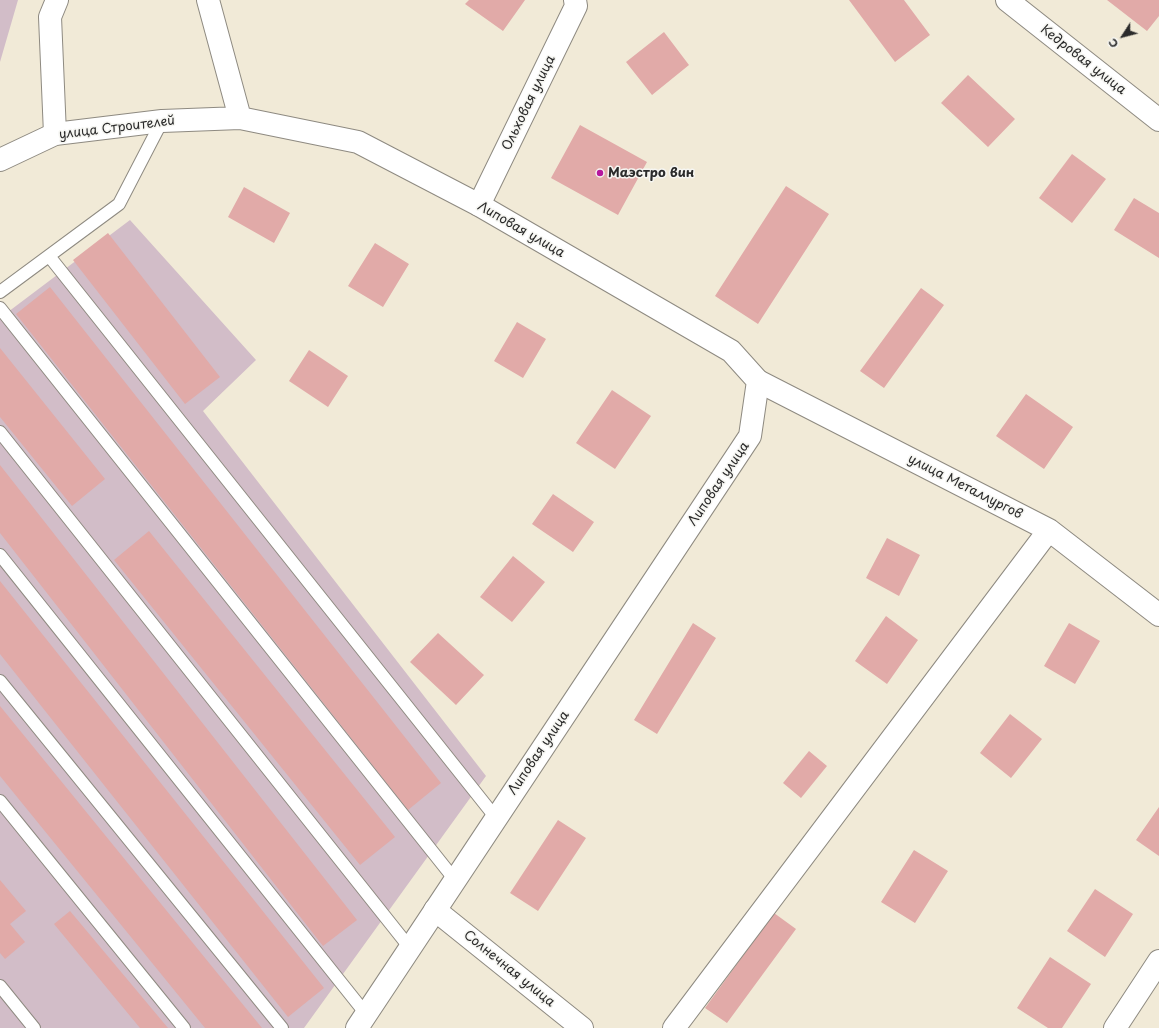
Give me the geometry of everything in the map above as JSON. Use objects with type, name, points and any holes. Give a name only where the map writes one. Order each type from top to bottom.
[{"type":"street","points":[[55,134],[50,16],[57,0]]},
{"type":"street","points":[[208,0],[240,118]]},
{"type":"street","name":"Кедровая улица","points":[[1008,0],[1159,120]]},
{"type":"street","name":"Ольховая улица","points":[[479,205],[581,2]]},
{"type":"street","name":"улица Строителей","points":[[0,160],[55,134],[162,121],[240,118]]},
{"type":"street","name":"Липовая улица","points":[[240,118],[358,142],[479,205],[731,351],[758,380],[750,436],[362,1021]]},
{"type":"street","name":"улица Металлургов","points":[[758,380],[1049,530],[1159,615]]},
{"type":"street","points":[[674,1028],[1049,530]]},
{"type":"street","name":"Солнечная улица","points":[[435,910],[582,1028]]},
{"type":"street","points":[[1115,1028],[1159,961]]},
{"type":"lane","points":[[0,292],[119,204],[162,121]]},
{"type":"lane","points":[[49,256],[496,818]]},
{"type":"lane","points":[[0,308],[455,880]]},
{"type":"lane","points":[[0,432],[410,948]]},
{"type":"lane","points":[[0,555],[362,1021]]},
{"type":"lane","points":[[0,681],[282,1028]]},
{"type":"lane","points":[[0,801],[184,1028]]},
{"type":"lane","points":[[0,986],[34,1028]]},
{"type":"shaded area","points":[[0,0],[18,0],[0,62]]},
{"type":"shaded area","points":[[130,220],[256,360],[203,411],[486,776],[304,1028],[0,1028],[0,318]]},
{"type":"building","points":[[469,0],[525,0],[503,31],[465,4]]},
{"type":"building","points":[[849,0],[904,0],[930,35],[895,62]]},
{"type":"building","points":[[1107,0],[1159,0],[1159,16],[1147,31]]},
{"type":"building","points":[[664,32],[689,65],[652,95],[626,62]]},
{"type":"building","points":[[968,75],[1015,119],[988,147],[941,103]]},
{"type":"building","points":[[580,125],[647,162],[618,215],[551,178]]},
{"type":"building","points":[[1072,154],[1106,179],[1072,223],[1039,198]]},
{"type":"building","points":[[786,186],[829,214],[758,324],[715,296]]},
{"type":"building","points":[[244,187],[290,213],[274,243],[228,217]]},
{"type":"building","points":[[1134,198],[1159,213],[1159,258],[1114,230]]},
{"type":"building","points":[[108,233],[220,377],[185,404],[73,260]]},
{"type":"building","points":[[375,243],[409,264],[383,307],[348,286]]},
{"type":"building","points":[[50,287],[441,783],[408,810],[16,314]]},
{"type":"building","points":[[921,288],[944,305],[884,388],[860,371]]},
{"type":"building","points":[[517,322],[546,339],[523,378],[494,361]]},
{"type":"building","points":[[0,348],[105,479],[72,506],[0,417]]},
{"type":"building","points":[[309,350],[348,376],[328,407],[289,381]]},
{"type":"building","points":[[612,390],[651,416],[615,469],[576,443]]},
{"type":"building","points":[[1026,394],[1073,427],[1044,469],[996,436]]},
{"type":"building","points":[[0,465],[357,920],[323,946],[0,533]]},
{"type":"building","points":[[553,494],[594,522],[573,552],[532,524]]},
{"type":"building","points":[[149,531],[395,837],[360,865],[114,560]]},
{"type":"building","points":[[887,538],[920,555],[899,596],[866,578]]},
{"type":"building","points":[[513,556],[545,582],[512,622],[480,597]]},
{"type":"building","points":[[0,581],[324,988],[288,1017],[0,654]]},
{"type":"building","points":[[886,616],[918,640],[887,684],[855,661]]},
{"type":"building","points":[[693,623],[716,638],[657,734],[634,720]]},
{"type":"building","points":[[1069,623],[1100,641],[1075,684],[1044,666]]},
{"type":"building","points":[[438,633],[484,675],[456,705],[410,662]]},
{"type":"building","points":[[0,706],[262,1028],[205,1028],[0,776]]},
{"type":"building","points":[[1010,714],[1042,739],[1011,778],[980,753]]},
{"type":"building","points":[[809,751],[827,766],[801,798],[783,783]]},
{"type":"building","points":[[1159,807],[1159,856],[1136,840]]},
{"type":"building","points":[[558,820],[586,838],[538,911],[510,893]]},
{"type":"building","points":[[914,850],[948,871],[915,923],[881,902]]},
{"type":"building","points":[[0,880],[26,911],[10,924],[25,942],[5,959],[0,953]]},
{"type":"building","points":[[1095,889],[1133,914],[1105,957],[1067,931]]},
{"type":"building","points":[[70,911],[168,1028],[140,1028],[54,924]]},
{"type":"building","points":[[774,913],[796,929],[727,1023],[705,1008]]},
{"type":"building","points":[[1050,957],[1091,984],[1062,1028],[1048,1028],[1017,1008]]},
{"type":"place","name":"Маэстро вин","points":[[600,173]]}]
